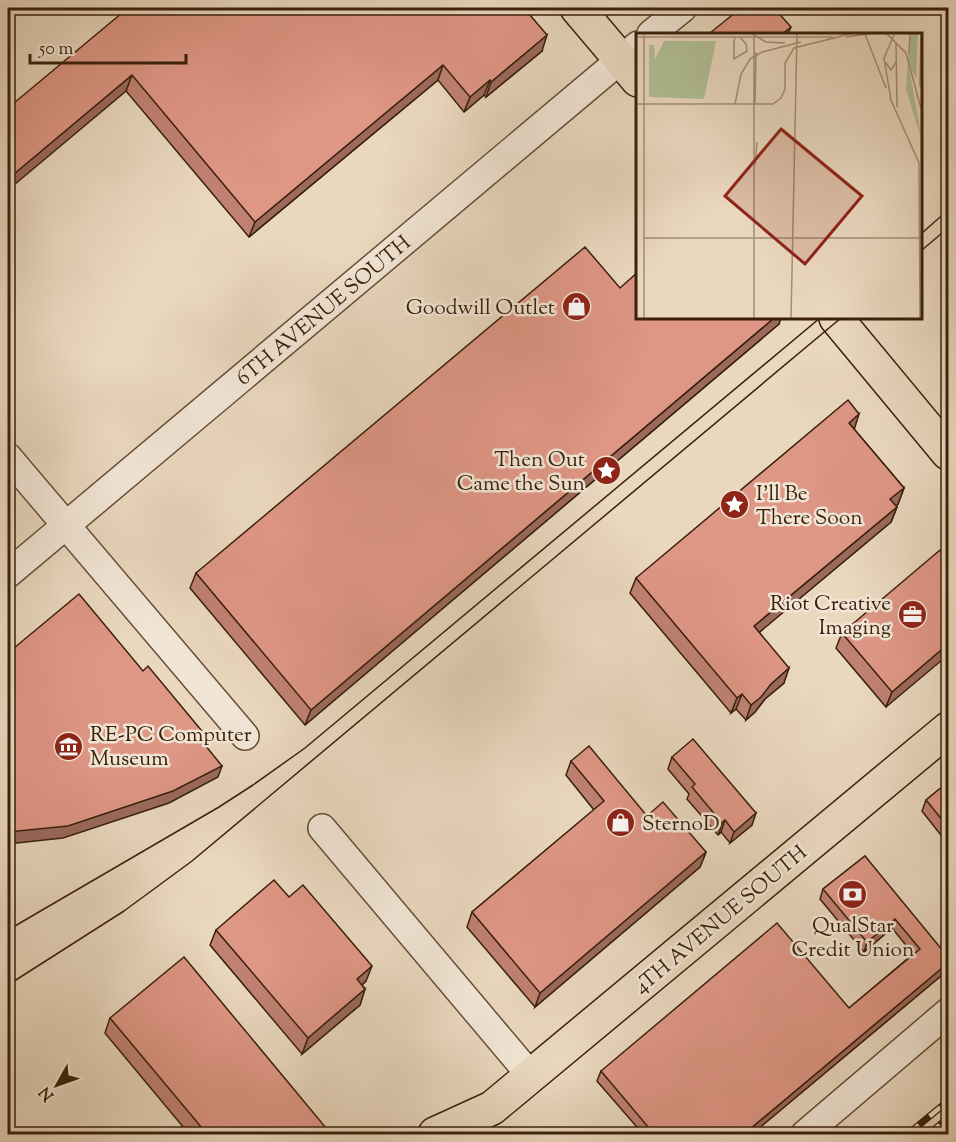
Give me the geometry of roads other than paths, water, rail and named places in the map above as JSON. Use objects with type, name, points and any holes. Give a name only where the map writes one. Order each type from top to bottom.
[{"type":"main road","points":[[577,8],[632,62]]},
{"type":"main road","points":[[838,320],[948,453]]},
{"type":"main road","name":"4TH AVENUE SOUTH","points":[[435,1134],[485,1121],[531,1076],[948,729]]},
{"type":"main road","points":[[453,1134],[485,1121]]},
{"type":"street","points":[[652,33],[683,8]]},
{"type":"street","name":"6TH AVENUE SOUTH","points":[[8,574],[632,62]]},
{"type":"street","points":[[8,456],[245,736]]},
{"type":"street","points":[[322,828],[531,1076]]},
{"type":"street","points":[[805,1134],[948,1012]]},
{"type":"tram line","points":[[923,232],[948,210]]},
{"type":"tram line","points":[[923,249],[948,228]]},
{"type":"tram line","points":[[8,930],[219,807],[305,748],[818,320]]},
{"type":"tram line","points":[[8,985],[124,911],[192,861],[839,320]]},
{"type":"railway","points":[[908,1134],[948,1101]]},
{"type":"railway","points":[[929,1134],[948,1118]]},
{"type":"place","name":"Goodwill Outlet","points":[[576,307]]},
{"type":"place","name":"Then Out Came the Sun","points":[[606,471]]},
{"type":"place","name":"I'll Be There Soon","points":[[735,505]]},
{"type":"place","name":"Riot Creative Imaging","points":[[912,615]]},
{"type":"place","name":"RE-PC Computer Museum","points":[[69,746]]},
{"type":"place","name":"SternoD","points":[[621,823]]},
{"type":"place","name":"QualStar Credit Union","points":[[853,894]]}]
